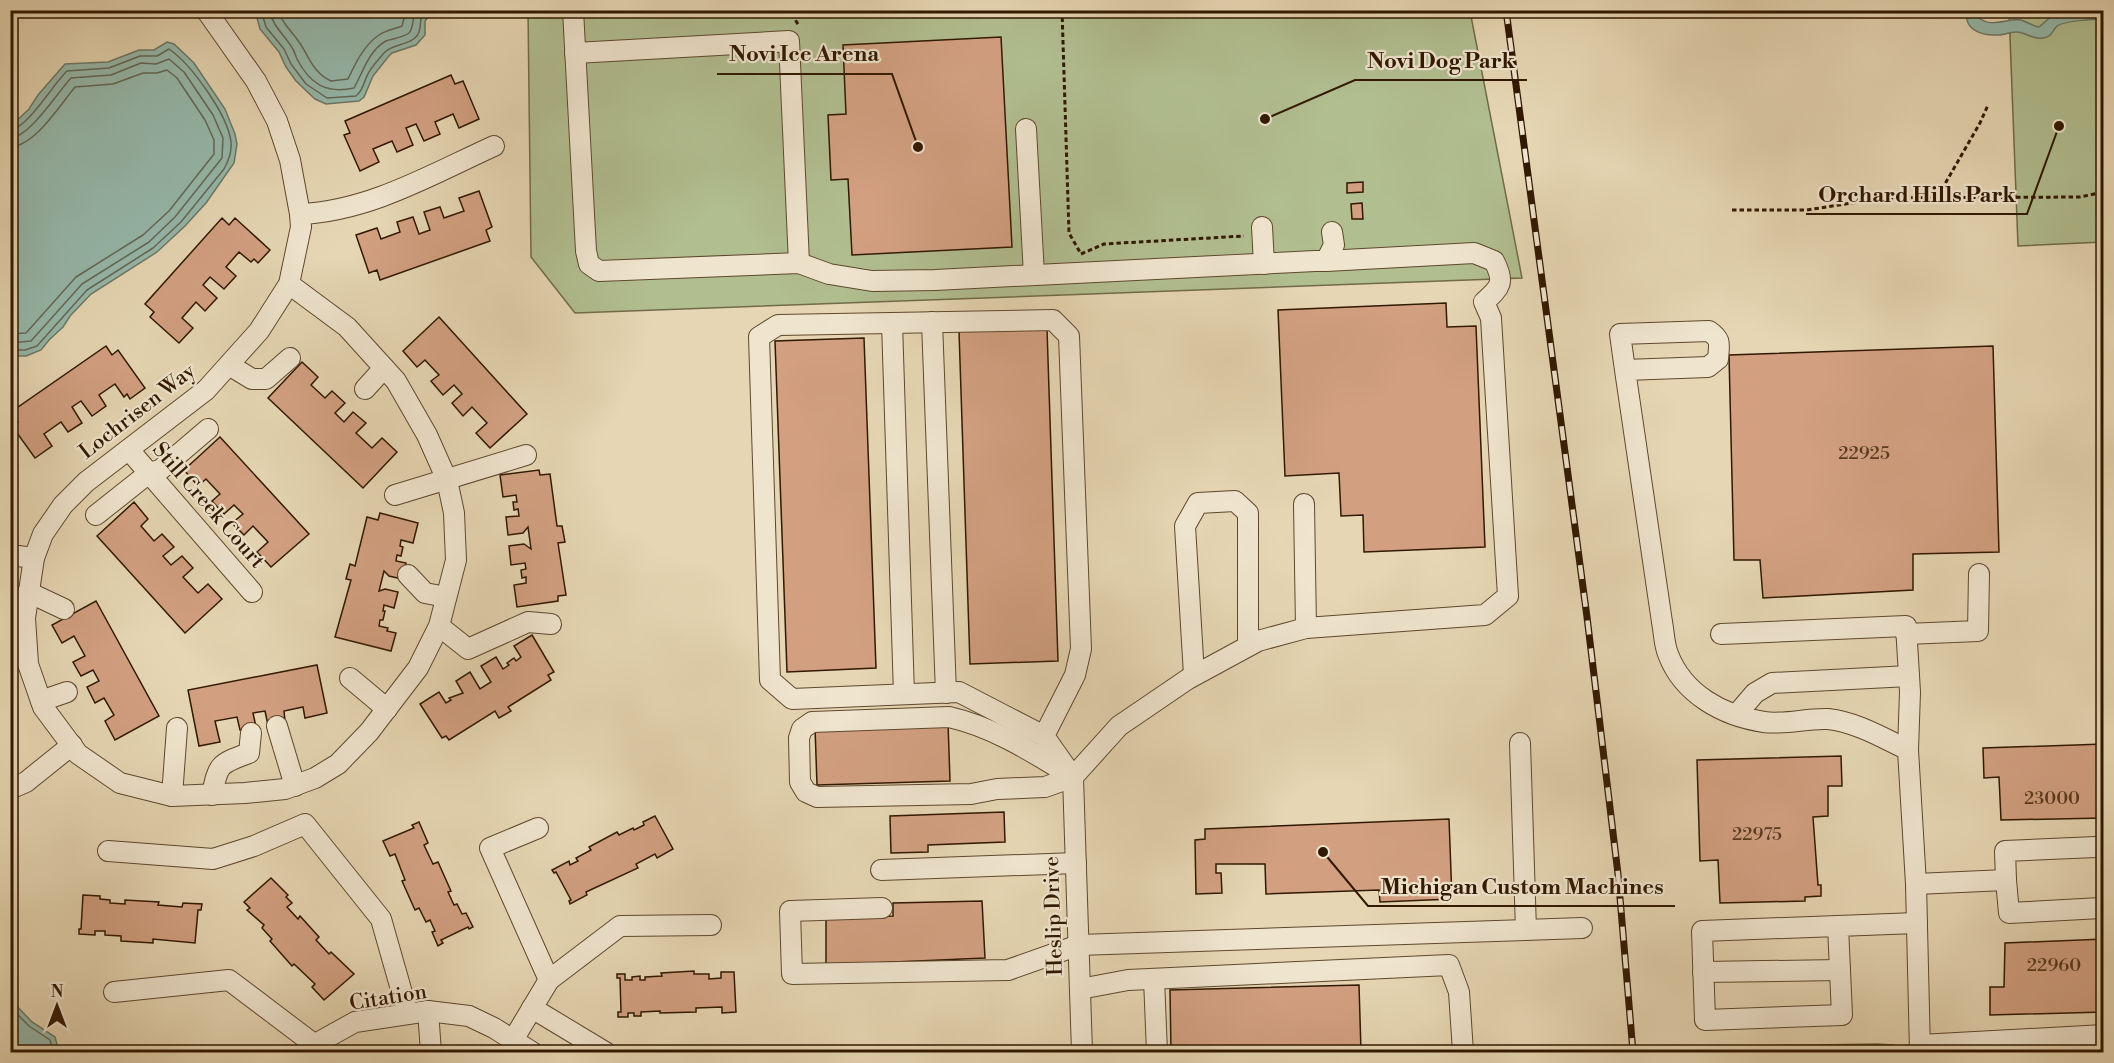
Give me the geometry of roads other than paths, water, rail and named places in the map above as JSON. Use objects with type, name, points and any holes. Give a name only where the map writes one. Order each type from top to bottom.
[{"type":"street","name":"Lochrisen Way","points":[[206,10],[256,81],[277,121],[290,160],[301,227],[290,284],[259,331],[206,390],[86,482],[63,505],[43,534],[34,558],[25,618],[28,664],[43,707],[78,754],[120,783],[172,796],[212,795],[285,789],[315,778],[338,764],[369,732],[418,668],[439,626],[456,560],[454,513],[447,480],[427,435],[396,381],[347,327],[290,284]]},
{"type":"street","points":[[573,10],[586,251],[589,264],[599,271],[799,263],[829,274],[872,281],[1264,264],[1335,245],[1474,253],[1494,261],[1501,275],[1499,289],[1484,302],[1491,318],[1508,596],[1485,615],[1306,628],[1258,641],[1194,675],[1119,726],[1072,777],[1045,787],[997,789],[971,794],[817,797],[806,792],[800,782],[800,738],[802,729],[812,722],[949,717],[969,721],[1025,747],[1072,777]]},
{"type":"street","points":[[575,53],[789,41],[799,263]]},
{"type":"street","points":[[1026,129],[1034,275]]},
{"type":"street","points":[[300,214],[330,212],[372,201],[494,146]]},
{"type":"street","points":[[1253,232],[1264,264]]},
{"type":"street","points":[[1044,736],[1075,675],[1082,649],[1069,336],[1053,320],[778,325],[759,337],[770,680],[792,699],[958,692],[1044,736],[1072,777]]},
{"type":"street","points":[[932,322],[946,693]]},
{"type":"street","points":[[892,323],[904,694]]},
{"type":"street","points":[[1625,370],[1708,367],[1718,359],[1720,343],[1717,336],[1709,331],[1620,334],[1625,370],[1668,654],[1680,675],[1697,695],[1717,708],[1765,722],[1829,719],[1869,730],[1908,750]]},
{"type":"street","points":[[229,365],[252,379],[266,379],[290,358]]},
{"type":"street","points":[[365,389],[384,368]]},
{"type":"street","points":[[96,514],[149,474],[160,470],[208,429]]},
{"type":"street","name":"Still Creek Court","points":[[129,450],[252,592]]},
{"type":"street","points":[[395,495],[526,455]]},
{"type":"street","points":[[1194,675],[1185,526],[1198,503],[1235,501],[1248,513],[1248,646]]},
{"type":"street","points":[[1304,504],[1306,628]]},
{"type":"street","points":[[10,555],[34,558]]},
{"type":"street","points":[[1906,634],[1978,631],[1978,574]]},
{"type":"street","points":[[408,575],[425,593],[446,597]]},
{"type":"street","points":[[28,592],[64,609]]},
{"type":"street","points":[[439,626],[468,649],[528,622],[551,624]]},
{"type":"street","points":[[1721,634],[1906,626],[1909,676],[1908,750],[1916,884],[1920,1049],[2103,1035]]},
{"type":"street","points":[[1737,714],[1755,693],[1772,683],[1909,676]]},
{"type":"street","points":[[350,678],[387,709]]},
{"type":"street","points":[[41,701],[67,692]]},
{"type":"street","points":[[277,726],[295,786]]},
{"type":"street","points":[[172,796],[177,728]]},
{"type":"street","points":[[212,795],[217,771],[227,761],[249,753],[251,733]]},
{"type":"street","points":[[1520,743],[1526,930]]},
{"type":"street","points":[[10,789],[26,782],[72,745]]},
{"type":"street","name":"Heslip Drive","points":[[1072,777],[1082,1053]]},
{"type":"street","points":[[108,851],[213,859],[254,846],[304,824],[381,919],[408,1014]]},
{"type":"street","points":[[538,828],[490,848],[549,980]]},
{"type":"street","points":[[2096,847],[2005,851],[2006,880],[2009,913],[2101,908]]},
{"type":"street","points":[[881,870],[1076,863]]},
{"type":"street","points":[[1916,884],[2006,880]]},
{"type":"street","points":[[882,908],[790,911],[792,975],[1008,970],[1079,945],[1582,928]]},
{"type":"street","points":[[1838,926],[1842,1015],[1705,1020],[1702,930],[1917,923]]},
{"type":"street","points":[[513,1040],[549,980],[620,926],[711,925]]},
{"type":"street","points":[[1080,989],[1128,980],[1154,978],[1449,965],[1459,992],[1463,1053]]},
{"type":"street","points":[[1703,972],[1840,970]]},
{"type":"street","points":[[1154,978],[1156,1053]]},
{"type":"street","points":[[114,992],[229,980],[312,1049]]},
{"type":"street","points":[[532,1008],[605,1053]]},
{"type":"street","points":[[429,1011],[431,1053]]},
{"type":"street","name":"Citation","points":[[312,1049],[355,1022],[429,1011],[469,1016],[494,1028],[532,1053]]},
{"type":"water","points":[[255,10],[433,11],[425,21],[425,35],[416,45],[392,53],[388,57],[373,76],[364,97],[359,101],[326,104],[315,99],[296,81],[279,52],[260,29]]},
{"type":"water","points":[[1967,11],[1987,11],[1980,12],[1978,17],[1988,22],[2021,20],[2039,27],[2053,15],[2063,11],[2103,11],[2103,19],[2060,24],[2052,34],[2039,38],[2020,32],[1998,35],[1980,33],[1968,22]]},
{"type":"water","points":[[167,42],[174,44],[194,63],[225,109],[237,144],[234,163],[206,203],[157,252],[91,294],[41,350],[26,356],[11,356],[11,126],[29,109],[65,64],[108,62],[139,50],[154,50]]},
{"type":"water","points":[[10,999],[32,1022],[55,1037],[59,1052],[11,1052]]},
{"type":"railway","points":[[1506,10],[1587,617],[1618,874],[1633,1052]]},
{"type":"place","name":"Novi Dog Park","points":[[1265,119]]},
{"type":"place","name":"Orchard Hills Park","points":[[2059,126]]},
{"type":"place","name":"Novi Ice Arena","points":[[918,147]]},
{"type":"place","name":"Michigan Custom Machines","points":[[1323,852]]}]
